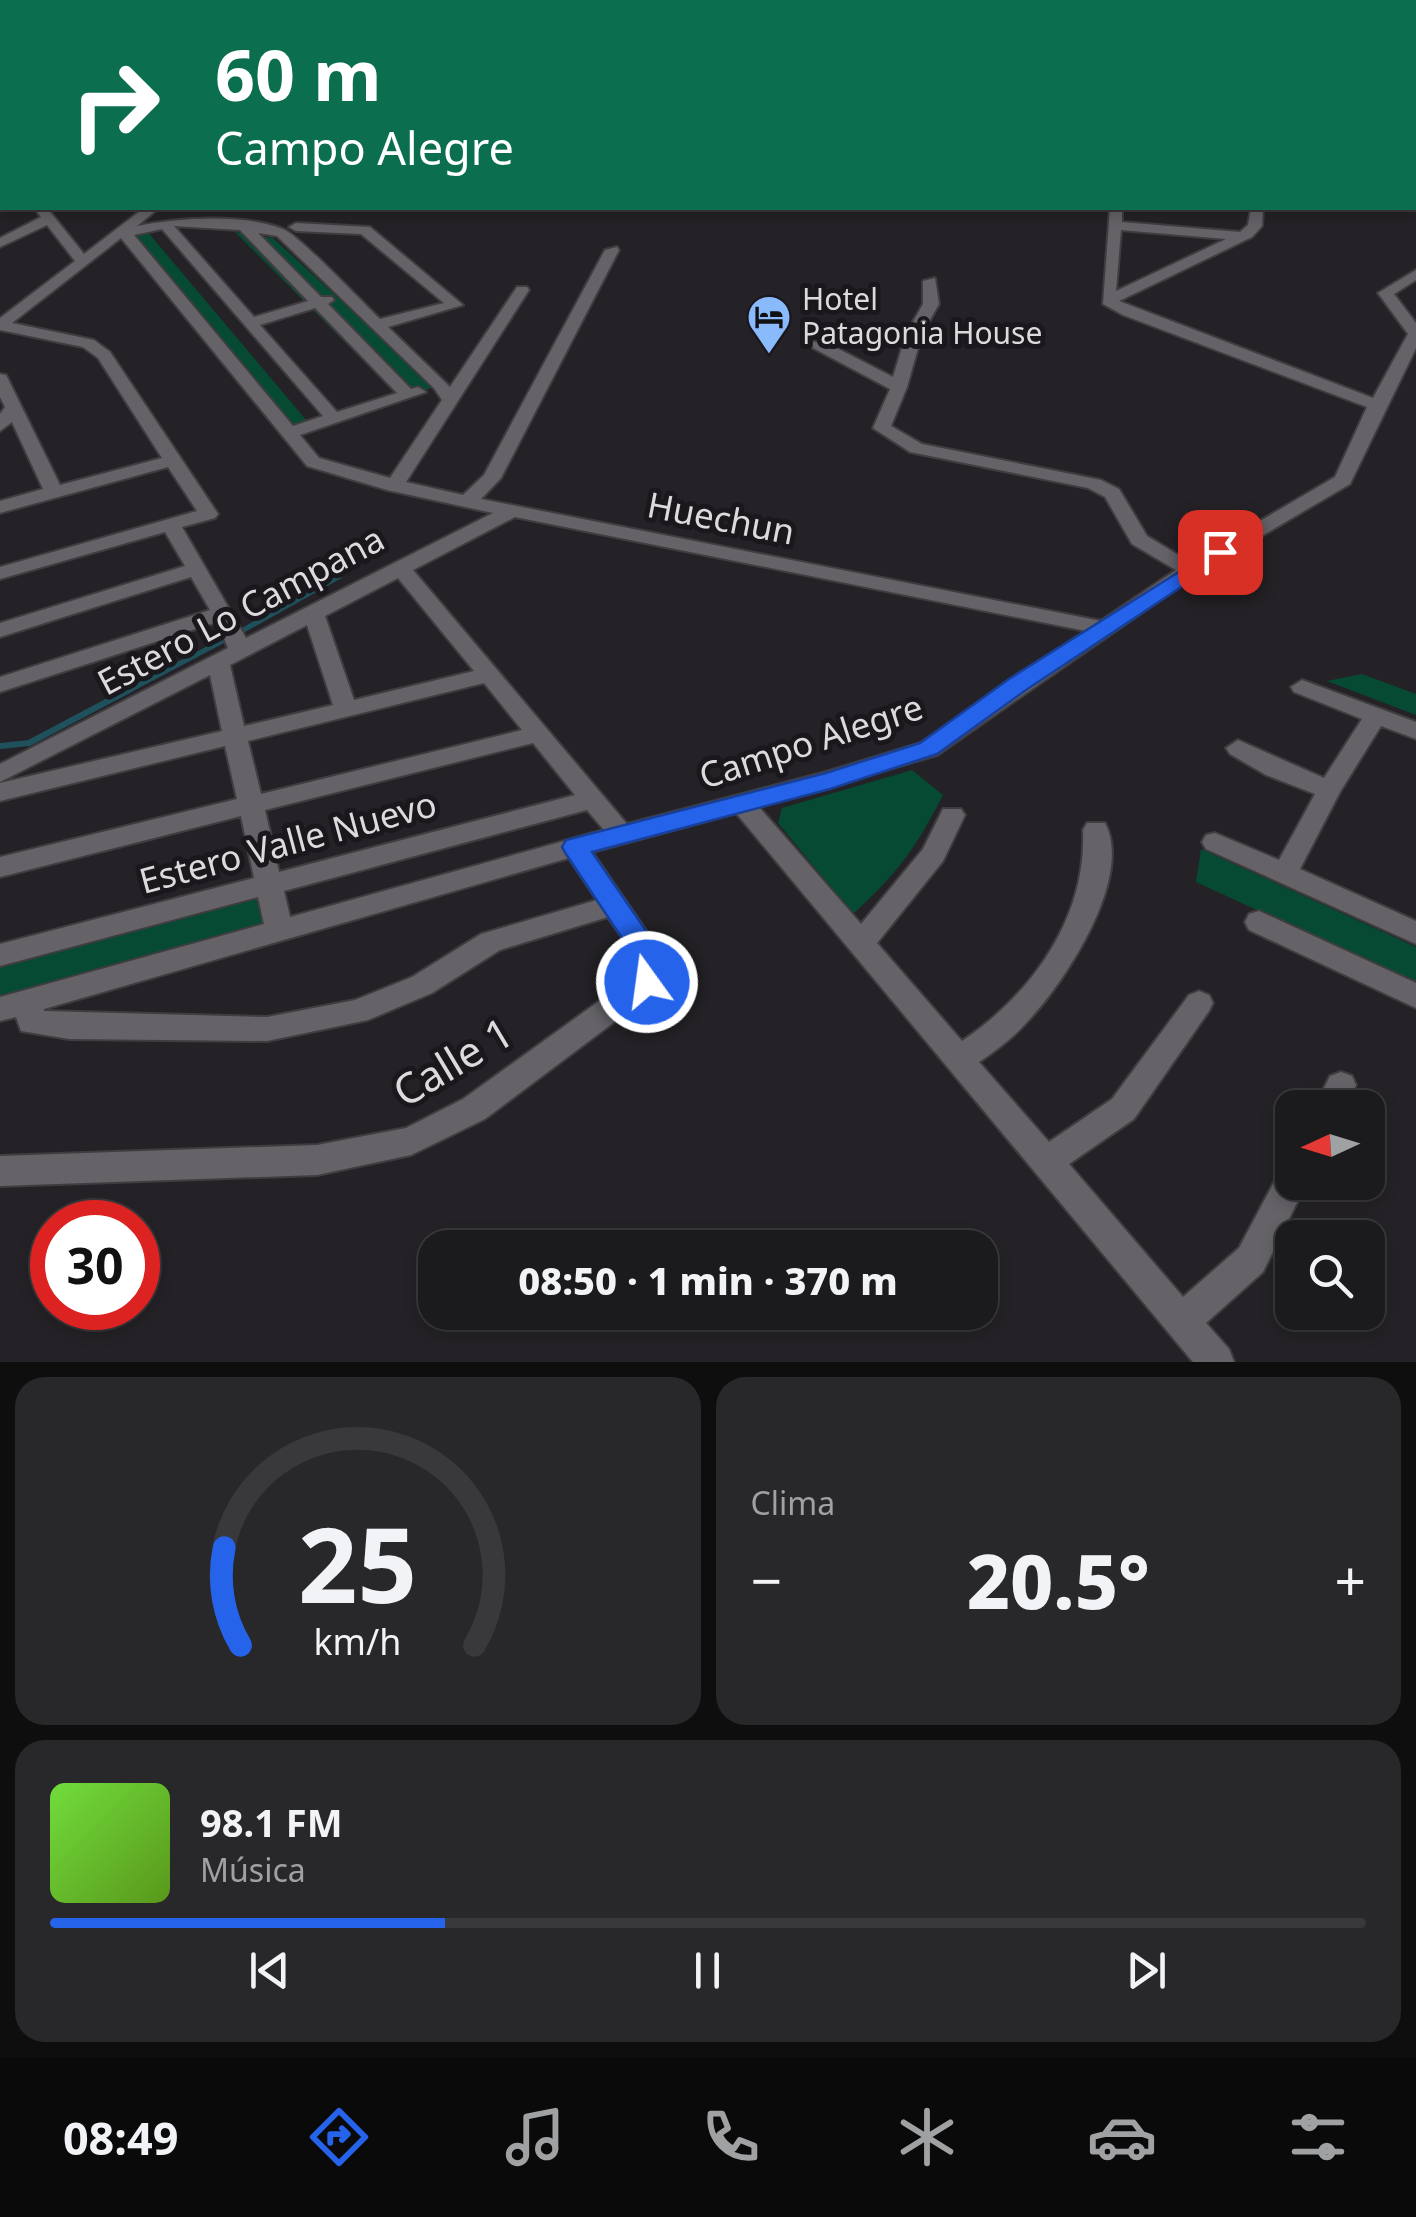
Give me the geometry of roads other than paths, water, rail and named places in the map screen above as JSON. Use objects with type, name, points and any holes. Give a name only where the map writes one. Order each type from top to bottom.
[{"type":"street","points":[[0,325],[150,210]]},
{"type":"street","points":[[224,224],[242,210]]},
{"type":"street","points":[[288,230],[313,210]]},
{"type":"street","points":[[1108,301],[1242,236],[1255,226],[1257,210]]},
{"type":"street","points":[[0,244],[43,214],[81,259]]},
{"type":"street","points":[[1108,301],[1106,284],[1116,216],[1242,236]]},
{"type":"street","points":[[122,233],[164,224],[365,230],[455,306],[377,325]]},
{"type":"street","points":[[164,224],[334,419]]},
{"type":"street","points":[[244,226],[408,395]]},
{"type":"street","points":[[288,230],[445,392]]},
{"type":"street","points":[[122,233],[133,240],[291,432],[408,395],[445,392]]},
{"type":"street","points":[[467,502],[492,478],[612,250]]},
{"type":"street","name":"Campo Alegre","points":[[14,1005],[279,928],[742,804],[929,748],[1190,570],[1343,480],[1377,405],[1416,334],[1385,293],[1416,274]]},
{"type":"street","points":[[930,281],[932,304],[914,334],[882,428],[892,438],[916,448],[1094,484],[1112,494],[1138,540],[1190,570]]},
{"type":"street","points":[[394,486],[445,392],[522,290]]},
{"type":"street","points":[[207,328],[346,294]]},
{"type":"street","points":[[1108,301],[1128,312],[1377,405]]},
{"type":"street","points":[[0,325],[88,343],[104,356],[208,514],[0,573]]},
{"type":"street","points":[[820,346],[899,387]]},
{"type":"street","points":[[0,379],[54,492]]},
{"type":"street","points":[[0,426],[14,405]]},
{"type":"street","name":"Huechun","points":[[291,432],[312,462],[394,486],[1103,628]]},
{"type":"street","points":[[0,507],[174,460]]},
{"type":"street","name":"Estero Lo Campana","points":[[0,774],[82,734],[230,639],[313,613],[514,510]]},
{"type":"street","points":[[170,524],[230,639],[235,736],[279,928]]},
{"type":"street","points":[[400,567],[622,836]]},
{"type":"street","points":[[0,630],[196,569]]},
{"type":"street","points":[[313,613],[346,710]]},
{"type":"street","points":[[0,685],[230,639]]},
{"type":"street","points":[[0,792],[489,675]]},
{"type":"street","points":[[1302,687],[1416,731]]},
{"type":"street","points":[[1285,874],[1329,790],[1376,716]]},
{"type":"street","points":[[82,734],[88,771]]},
{"type":"street","points":[[0,867],[538,734]]},
{"type":"street","points":[[1238,748],[1329,790]]},
{"type":"street","name":"Estero Valle Nuevo","points":[[0,956],[594,798]]},
{"type":"street","points":[[742,804],[1216,1362]]},
{"type":"street","points":[[859,946],[934,854],[952,815]]},
{"type":"street","points":[[958,1060],[1002,1028],[1032,998],[1076,927],[1093,888],[1098,861],[1096,830]]},
{"type":"street","points":[[1215,842],[1416,933]]},
{"type":"street","name":"Calle 1","points":[[0,1171],[318,1160],[411,1141],[474,1110],[647,982],[652,971],[650,957],[575,847]]},
{"type":"street","points":[[14,1005],[31,1022],[69,1028],[266,1029],[358,1011],[422,984],[491,942],[614,904]]},
{"type":"street","points":[[1260,922],[1416,996]]},
{"type":"street","points":[[1046,1162],[1123,1109],[1199,1002]]},
{"type":"street","points":[[1181,1322],[1251,1260],[1282,1200]]},
{"type":"waterway","points":[[238,633],[340,576]]},
{"type":"waterway","points":[[126,692],[228,638]]},
{"type":"waterway","points":[[0,746],[29,743],[131,689]]},
{"type":"place","name":"Hotel Patagonia House","points":[[769,355]]}]
